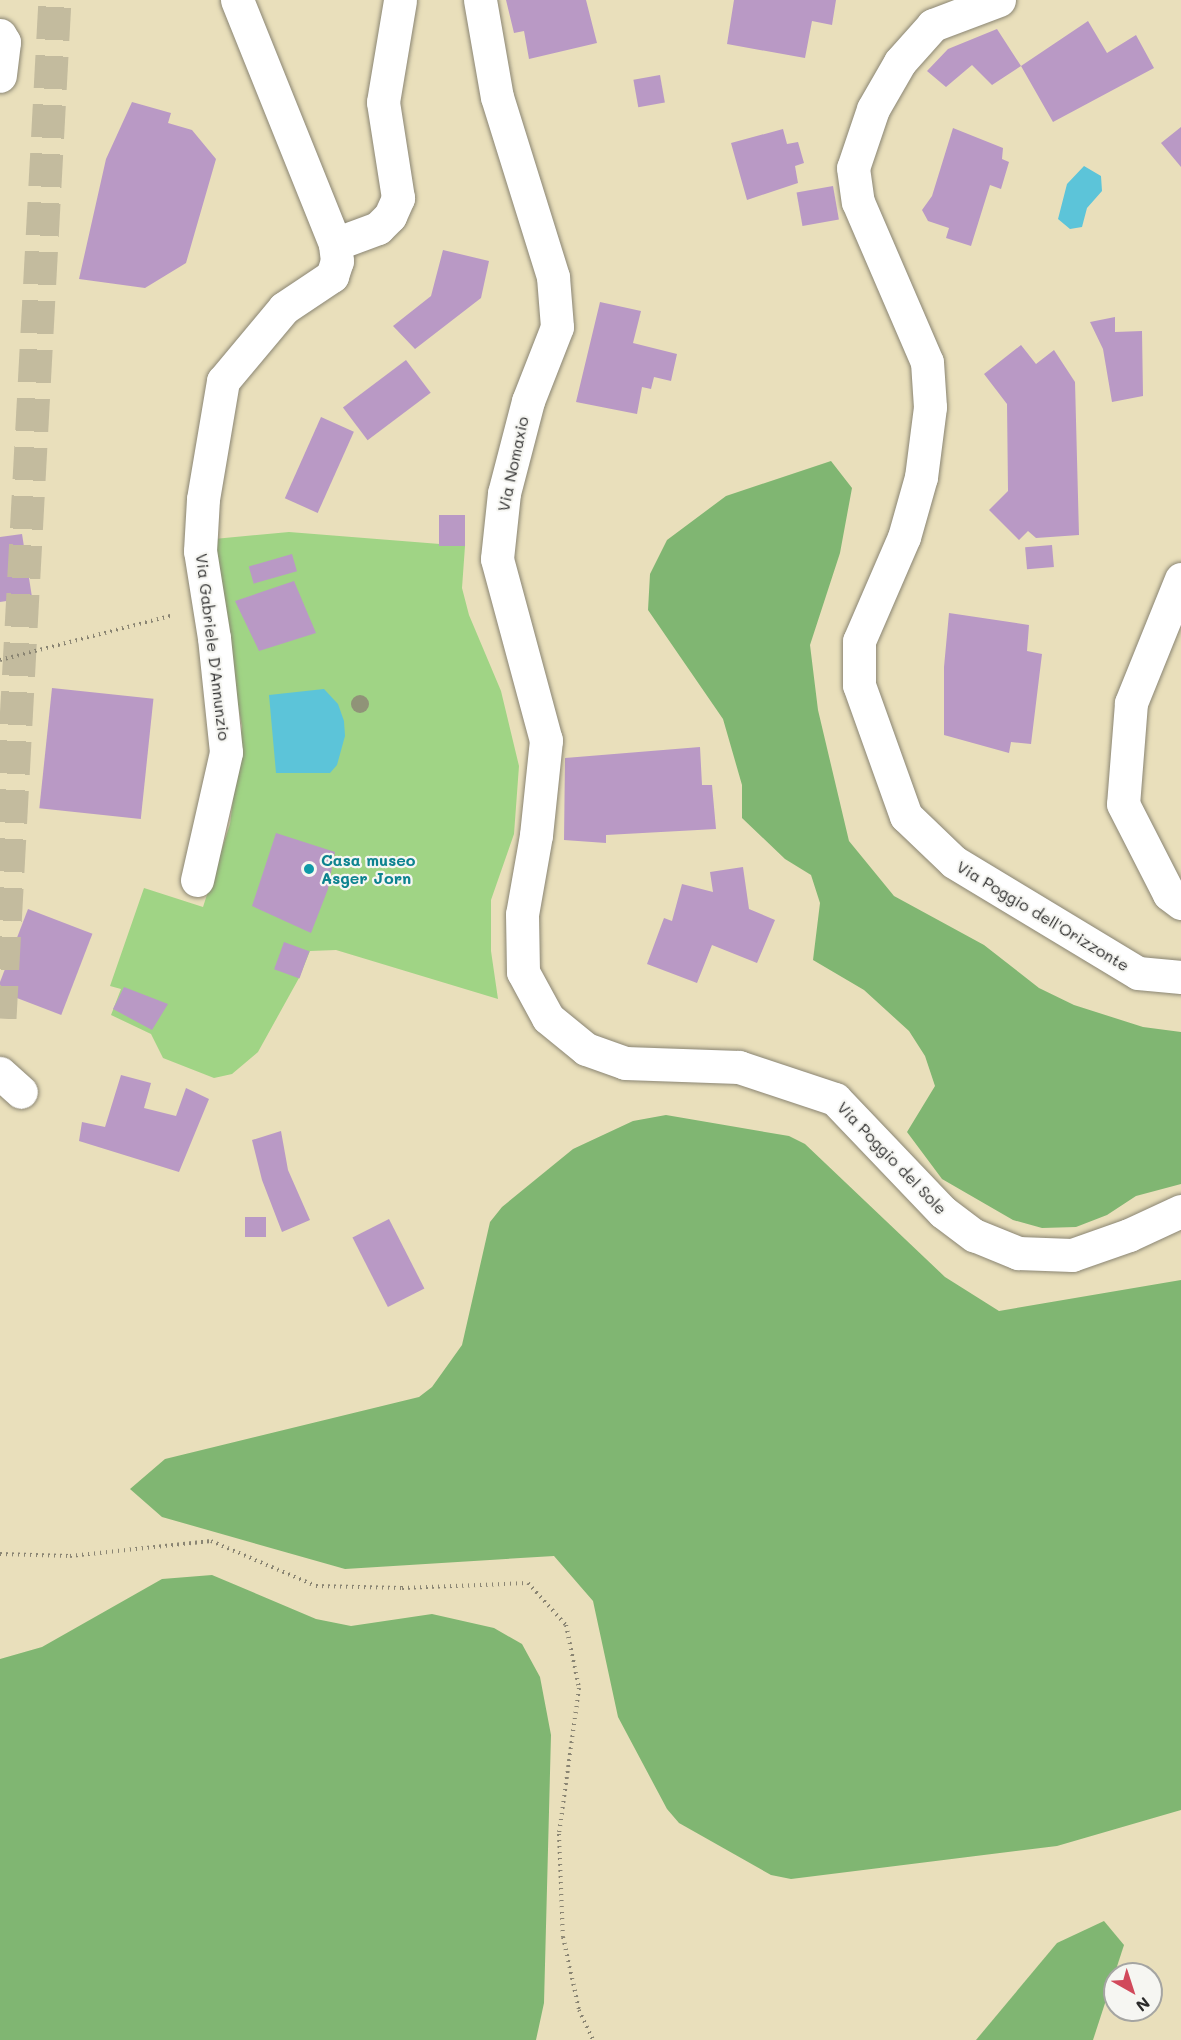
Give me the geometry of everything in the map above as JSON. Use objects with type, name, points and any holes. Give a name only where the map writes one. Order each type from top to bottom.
[{"type":"street","points":[[237,0],[335,244],[378,228],[390,216],[398,198],[383,102],[400,0]]},
{"type":"street","name":"Via Nomaxio","points":[[480,0],[497,97],[553,277],[557,327],[525,413],[504,493],[497,559],[546,740],[536,835],[522,914],[523,972]]},
{"type":"street","name":"Via Poggio dell'Orizzonte","points":[[999,0],[933,25],[900,62],[873,109],[853,168],[858,202],[927,362],[930,407],[921,477],[904,537],[860,641],[859,685],[906,816],[954,862],[1138,974],[1181,977]]},
{"type":"street","points":[[0,35],[4,42],[0,75]]},
{"type":"street","name":"Via Gabriele D'Annunzio","points":[[196,880],[226,752],[200,541],[203,499],[223,381],[284,308],[332,276],[337,261],[335,244]]},
{"type":"street","points":[[1181,579],[1131,703],[1123,804],[1169,894],[1181,903]]},
{"type":"street","name":"Via Poggio del Sole","points":[[523,972],[548,1018],[586,1049],[625,1063],[739,1067],[835,1099],[943,1212],[974,1235],[1018,1253],[1072,1255],[1130,1235],[1181,1211]]},
{"type":"path","points":[[0,660],[78,637],[209,607]]},
{"type":"path","points":[[0,1554],[70,1556],[211,1541],[316,1586],[402,1588],[528,1583],[567,1625],[579,1688],[559,1834],[563,1937],[579,2010],[593,2040]]},
{"type":"green space","points":[[831,461],[852,488],[840,553],[810,645],[818,710],[849,841],[894,896],[984,945],[1039,988],[1074,1005],[1143,1027],[1181,1032],[1181,1184],[1136,1196],[1107,1215],[1076,1227],[1042,1228],[1013,1220],[942,1179],[907,1132],[935,1086],[925,1056],[909,1031],[864,990],[813,960],[820,903],[811,875],[785,859],[742,818],[742,785],[723,719],[648,610],[650,574],[667,540],[726,496]]},
{"type":"green space","points":[[289,532],[465,546],[462,588],[469,615],[501,691],[519,766],[514,834],[491,900],[491,951],[498,999],[336,950],[310,951],[299,978],[258,1052],[232,1074],[214,1078],[163,1058],[151,1034],[111,1015],[121,989],[110,986],[144,888],[203,907],[230,824],[242,726],[222,624],[214,539]]},
{"type":"green space","points":[[666,1115],[789,1136],[805,1144],[945,1277],[999,1311],[1181,1280],[1181,1810],[1057,1846],[791,1879],[771,1875],[679,1823],[667,1809],[618,1717],[593,1601],[554,1556],[345,1569],[162,1517],[130,1489],[165,1459],[419,1397],[432,1387],[462,1345],[490,1222],[502,1207],[573,1149],[633,1121]]},
{"type":"green space","points":[[212,1575],[316,1619],[351,1626],[432,1614],[494,1628],[522,1644],[540,1677],[551,1735],[544,2003],[536,2040],[0,2040],[0,1659],[42,1647],[162,1579]]},
{"type":"green space","points":[[1104,1921],[1124,1945],[1118,1962],[1103,1962],[1103,2009],[1093,2040],[976,2040],[1057,1943]]},
{"type":"water","points":[[1084,166],[1101,176],[1102,191],[1087,208],[1082,227],[1070,229],[1058,219],[1067,184]]},
{"type":"water","points":[[324,689],[338,704],[344,721],[345,736],[337,765],[330,773],[276,773],[269,695]]},
{"type":"building","points":[[506,0],[586,0],[597,43],[529,59],[524,31],[514,33]]},
{"type":"building","points":[[734,0],[836,0],[832,25],[812,21],[805,58],[727,44]]},
{"type":"building","points":[[1088,21],[1107,53],[1136,35],[1154,68],[1053,122],[1021,66]]},
{"type":"building","points":[[997,29],[1021,66],[992,85],[972,65],[946,87],[927,71],[948,49]]},
{"type":"building","points":[[660,75],[665,103],[638,107],[633,80]]},
{"type":"building","points":[[132,102],[171,113],[168,123],[192,130],[216,159],[186,263],[145,288],[79,279],[106,159]]},
{"type":"building","points":[[1181,127],[1181,167],[1161,143]]},
{"type":"building","points":[[953,128],[1003,148],[1002,159],[1009,162],[1001,189],[990,185],[971,246],[946,238],[949,228],[928,221],[922,210],[932,196]]},
{"type":"building","points":[[783,129],[787,144],[798,142],[804,163],[795,166],[798,183],[747,200],[731,143]]},
{"type":"building","points":[[833,186],[839,219],[802,226],[797,192]]},
{"type":"building","points":[[443,250],[489,261],[481,298],[415,349],[393,326],[431,296]]},
{"type":"building","points":[[600,302],[641,311],[633,343],[677,354],[671,381],[654,377],[651,389],[642,387],[637,414],[576,402]]},
{"type":"building","points":[[1115,317],[1115,332],[1142,331],[1143,396],[1112,402],[1103,349],[1090,322]]},
{"type":"building","points":[[1021,345],[1036,364],[1054,350],[1075,382],[1079,535],[1036,538],[1028,531],[1019,540],[989,510],[1008,491],[1007,404],[984,374]]},
{"type":"building","points":[[406,360],[431,393],[368,440],[343,408]]},
{"type":"building","points":[[321,417],[354,432],[318,513],[285,498]]},
{"type":"building","points":[[439,515],[465,515],[465,546],[439,546]]},
{"type":"building","points":[[22,534],[32,597],[0,602],[0,537]]},
{"type":"building","points":[[1052,545],[1054,567],[1027,569],[1025,547]]},
{"type":"building","points":[[292,554],[297,571],[254,584],[249,566]]},
{"type":"building","points":[[294,581],[316,633],[259,651],[235,601]]},
{"type":"building","points":[[949,613],[1029,625],[1027,651],[1042,654],[1031,744],[1011,742],[1009,753],[944,735],[944,667]]},
{"type":"building","points":[[52,688],[153,699],[141,819],[39,808]]},
{"type":"building","points":[[700,747],[702,785],[712,785],[716,829],[606,835],[606,843],[564,840],[565,758]]},
{"type":"building","points":[[276,833],[335,852],[328,889],[311,933],[252,906]]},
{"type":"building","points":[[743,867],[749,909],[775,920],[757,963],[712,945],[697,983],[647,964],[664,918],[672,921],[682,884],[713,892],[710,872]]},
{"type":"building","points":[[28,909],[92,934],[61,1015],[0,991],[0,982]]},
{"type":"building","points":[[284,942],[309,951],[299,978],[274,969]]},
{"type":"building","points":[[124,987],[168,1004],[152,1030],[113,1009]]},
{"type":"building","points":[[121,1075],[151,1083],[144,1108],[176,1116],[186,1088],[209,1099],[179,1172],[79,1141],[82,1122],[105,1127]]},
{"type":"building","points":[[281,1131],[288,1170],[310,1220],[282,1232],[262,1180],[252,1140]]},
{"type":"building","points":[[245,1217],[266,1217],[266,1237],[245,1237]]},
{"type":"building","points":[[389,1219],[424,1288],[388,1307],[352,1238]]},
{"type":"tunnel","points":[[0,1018],[55,0]]},
{"type":"place","name":"Casa museo Asger Jorn","points":[[309,869]]}]
